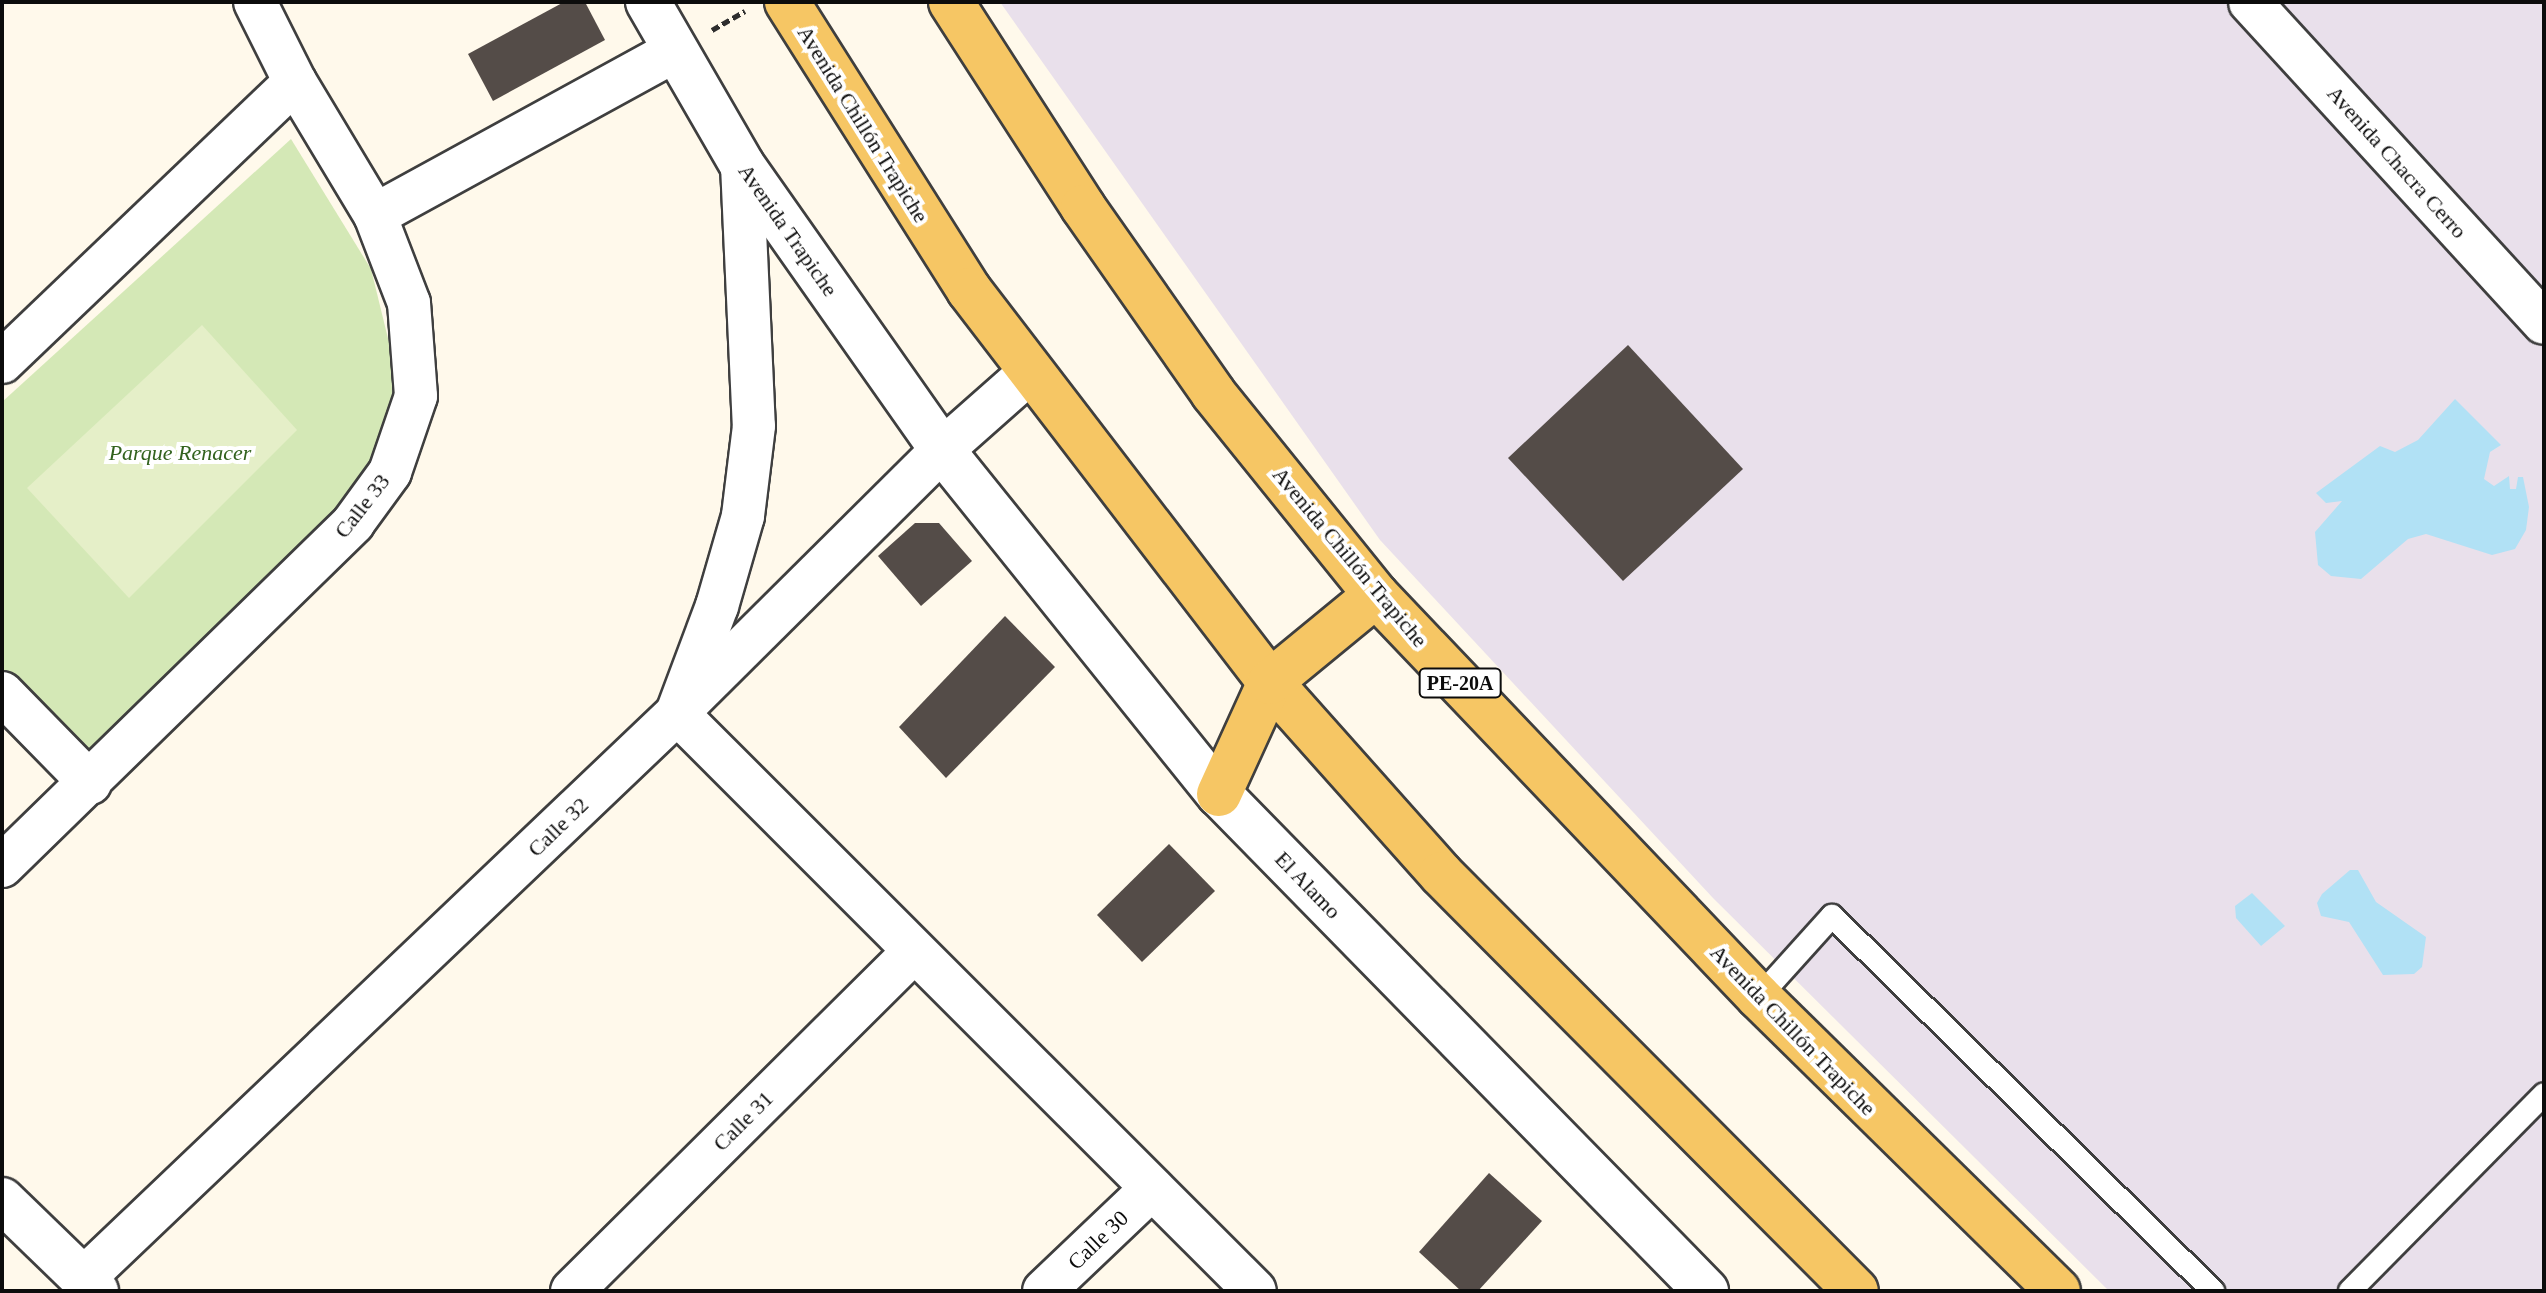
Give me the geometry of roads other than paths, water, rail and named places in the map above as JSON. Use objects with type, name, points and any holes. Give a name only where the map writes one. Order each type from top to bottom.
[{"type":"main road","name":"Avenida Chillón Trapiche","points":[[951,2],[1083,207],[1213,393],[1376,595],[1759,997],[2058,1291]]},
{"type":"main road","name":"Avenida Chillón Trapiche","points":[[767,6],[1029,373],[1270,682],[1441,874],[1856,1291]]},
{"type":"main road","points":[[1219,794],[1270,682],[1376,595]]},
{"type":"street","name":"Calle 33","points":[[2,866],[353,523],[390,472],[416,396],[409,303],[375,215],[295,82],[255,2]]},
{"type":"street","name":"Avenida Trapiche","points":[[648,2],[742,165],[942,450]]},
{"type":"street","name":"Avenida Chacra Cerro","points":[[2250,2],[2544,323]]},
{"type":"street","points":[[375,215],[675,51]]},
{"type":"street","points":[[2,362],[295,82]]},
{"type":"street","points":[[742,165],[754,426],[743,516],[717,606],[677,713],[1255,1291]]},
{"type":"street","name":"Calle 32","points":[[90,1285],[942,450],[1029,373]]},
{"type":"street","name":"El Alamo","points":[[942,450],[1219,794],[1706,1291]]},
{"type":"street","points":[[2,693],[90,783]]},
{"type":"street","name":"Calle 31","points":[[577,1289],[914,951]]},
{"type":"street","name":"Calle 30","points":[[1044,1291],[1152,1188]]},
{"type":"street","points":[[2,1200],[90,1285]]},
{"type":"lane","points":[[1759,997],[1832,916],[2213,1291]]},
{"type":"lane","points":[[2350,1291],[2544,1094]]},
{"type":"water","points":[[2455,399],[2501,445],[2490,452],[2484,479],[2494,486],[2509,476],[2510,489],[2516,489],[2518,477],[2523,477],[2529,507],[2526,530],[2515,549],[2492,555],[2426,534],[2408,539],[2361,579],[2331,576],[2318,565],[2315,532],[2342,501],[2326,503],[2316,493],[2380,446],[2395,452],[2418,440]]},
{"type":"water","points":[[2350,870],[2358,870],[2376,902],[2426,937],[2422,967],[2414,974],[2383,975],[2349,922],[2321,916],[2317,903],[2322,894]]},
{"type":"water","points":[[2252,893],[2285,926],[2261,946],[2236,918],[2235,906]]},
{"type":"park label","name":"Parque Renacer","points":[[180,453]]}]
